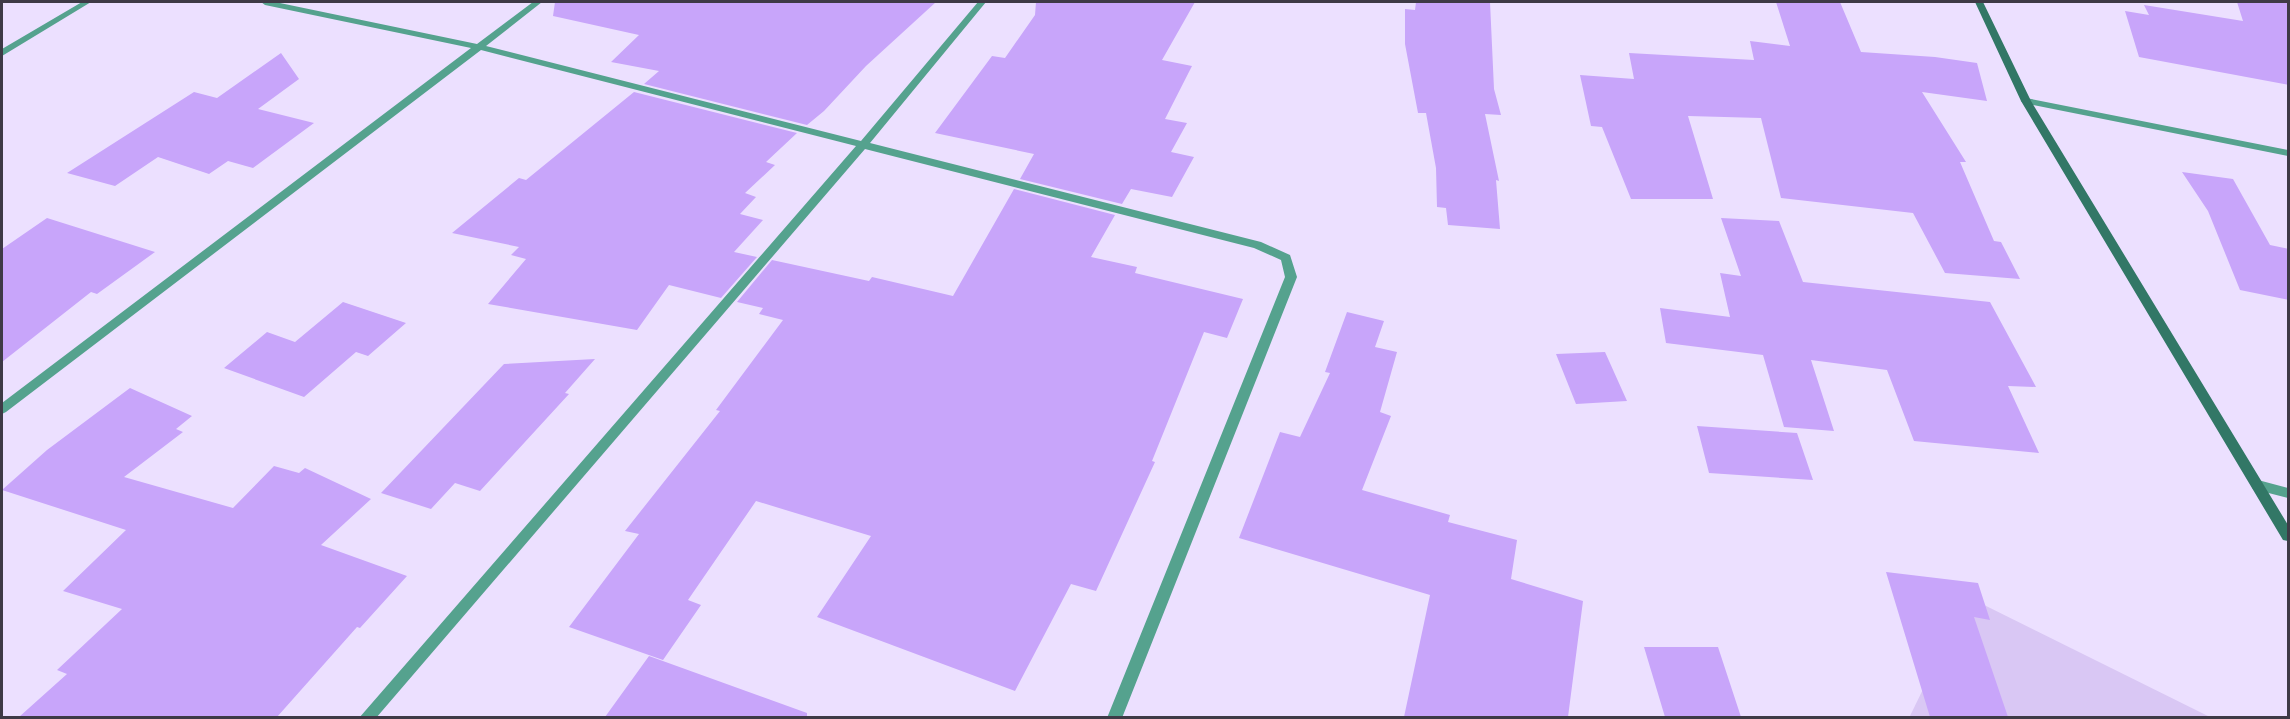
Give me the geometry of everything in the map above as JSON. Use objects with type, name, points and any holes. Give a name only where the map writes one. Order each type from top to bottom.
[{"type":"street","points":[[2,53],[87,2]]},
{"type":"street","points":[[265,2],[479,47],[1257,245],[1286,258],[1291,277],[1114,717]]},
{"type":"street","points":[[2,410],[538,2]]},
{"type":"street","points":[[366,717],[863,145],[982,2]]},
{"type":"street","points":[[1979,2],[2026,101],[2289,536]]},
{"type":"street","points":[[2026,101],[2289,153]]},
{"type":"street","points":[[2258,485],[2289,493]]},
{"type":"shaded area","points":[[1968,597],[2210,717],[1909,718]]},
{"type":"building","points":[[555,2],[936,2],[866,66],[824,111],[807,125],[644,84],[659,71],[611,62],[639,35],[553,16]]},
{"type":"building","points":[[1036,2],[1195,2],[1162,60],[1192,66],[1165,119],[1187,123],[1171,152],[1194,157],[1172,197],[1131,189],[1122,204],[1020,179],[1034,154],[935,133],[992,56],[1005,58],[1035,15]]},
{"type":"building","points":[[1416,2],[1490,2],[1494,89],[1501,115],[1485,114],[1499,181],[1496,180],[1500,229],[1448,225],[1446,208],[1437,207],[1436,168],[1426,113],[1418,113],[1405,44],[1405,9],[1415,10]]},
{"type":"building","points":[[1776,2],[1840,2],[1861,52],[1935,57],[1977,63],[1987,101],[1922,92],[1966,162],[1960,162],[1994,241],[2001,242],[2020,279],[1945,273],[1913,213],[1781,198],[1761,118],[1688,116],[1713,199],[1631,199],[1602,127],[1591,126],[1580,75],[1634,79],[1629,53],[1754,60],[1750,41],[1790,46]]},
{"type":"building","points":[[2237,2],[2289,2],[2289,85],[2139,57],[2125,11],[2149,15],[2144,5],[2243,21]]},
{"type":"building","points":[[281,53],[299,79],[258,109],[314,123],[253,168],[228,161],[209,174],[158,157],[115,186],[67,173],[194,92],[217,98]]},
{"type":"building","points":[[634,92],[797,133],[766,162],[775,165],[745,193],[756,197],[740,214],[763,220],[734,252],[757,257],[721,298],[669,285],[637,330],[488,304],[526,259],[511,255],[519,247],[452,233],[519,178],[526,180]]},
{"type":"building","points":[[2182,172],[2233,179],[2270,245],[2289,249],[2289,300],[2240,290],[2208,211]]},
{"type":"building","points":[[1014,189],[1115,215],[1091,257],[1137,267],[1135,273],[1243,299],[1227,338],[1204,332],[1152,461],[1155,462],[1096,591],[1071,584],[1015,691],[817,617],[871,536],[756,501],[688,600],[701,605],[663,660],[569,627],[639,534],[625,531],[720,411],[716,410],[783,320],[759,314],[763,308],[737,302],[772,260],[869,281],[872,277],[953,296]]},
{"type":"building","points":[[47,218],[155,252],[97,294],[91,292],[2,362],[2,249]]},
{"type":"building","points":[[1721,218],[1779,221],[1803,282],[1990,302],[2036,387],[2008,386],[2039,453],[1914,441],[1887,370],[1811,360],[1834,431],[1784,427],[1763,355],[1666,343],[1660,308],[1730,317],[1720,273],[1741,276]]},
{"type":"building","points":[[343,302],[406,323],[368,356],[356,352],[304,397],[224,368],[267,332],[295,342]]},
{"type":"building","points":[[1347,312],[1384,321],[1375,347],[1397,352],[1380,412],[1391,416],[1362,490],[1450,515],[1448,522],[1517,540],[1511,579],[1583,601],[1568,717],[1404,717],[1430,595],[1239,538],[1280,432],[1300,437],[1330,373],[1325,372]]},
{"type":"building","points":[[1605,352],[1627,401],[1576,404],[1556,354]]},
{"type":"building","points":[[595,359],[565,393],[569,394],[480,491],[455,483],[431,509],[381,493],[504,364]]},
{"type":"building","points":[[130,388],[192,416],[176,429],[183,432],[124,477],[233,508],[274,466],[299,473],[305,468],[371,499],[321,545],[407,576],[360,628],[357,627],[277,717],[19,717],[67,674],[57,670],[122,609],[63,591],[126,530],[2,490],[47,450]]},
{"type":"building","points":[[1697,426],[1797,433],[1813,480],[1709,473]]},
{"type":"building","points":[[1886,572],[1978,583],[1990,620],[1974,617],[2008,717],[1930,717]]},
{"type":"building","points":[[1644,647],[1718,647],[1741,717],[1665,717]]},
{"type":"building","points":[[649,656],[807,713],[807,717],[605,717]]}]
